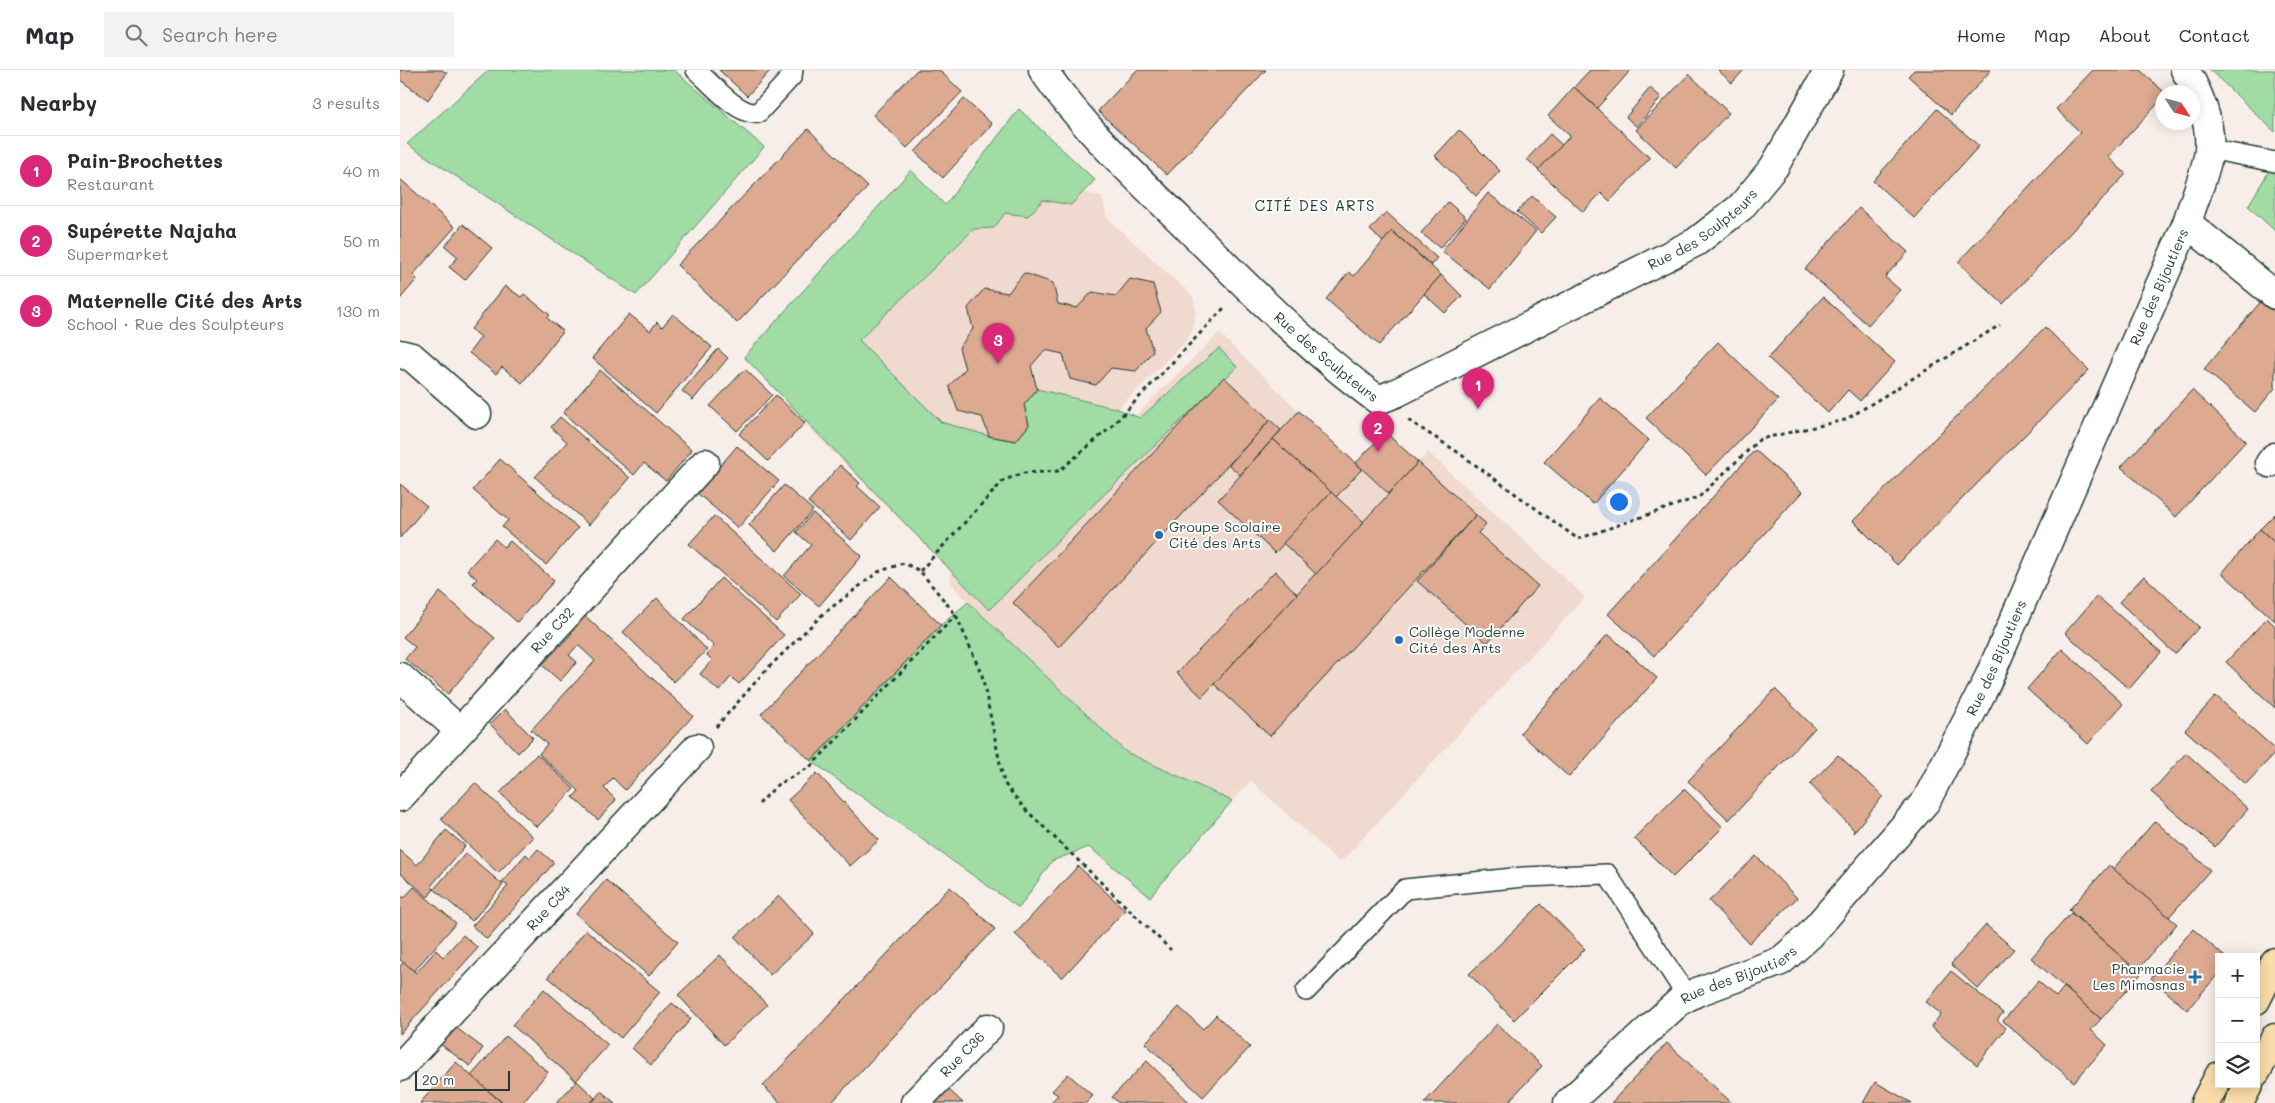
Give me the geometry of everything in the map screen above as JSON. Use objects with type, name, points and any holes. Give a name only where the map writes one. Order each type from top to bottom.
[{"type":"main road","points":[[2257,998],[2275,962]]},
{"type":"main road","points":[[2260,1065],[2275,1038]]},
{"type":"main road","points":[[2205,1103],[2215,1084]]},
{"type":"main road","points":[[2239,1103],[2247,1088]]},
{"type":"street","name":"Rue des Sculpteurs","points":[[1053,77],[1084,124],[1291,330],[1343,374],[1378,400],[1696,242],[1741,208],[1774,167],[1829,70]]},
{"type":"street","name":"Rue des Bijoutiers","points":[[1568,1103],[1672,1006],[1687,996],[1780,961],[1794,950],[1810,935],[1926,801],[1986,684],[2187,223],[2209,149],[2207,124],[2198,90],[2185,70]]},
{"type":"street","points":[[2187,223],[2275,295]]},
{"type":"street","points":[[400,354],[412,357],[477,414]]},
{"type":"street","name":"Rue C32","points":[[400,797],[704,463]]},
{"type":"street","points":[[400,677],[459,730]]},
{"type":"street","name":"Rue C34","points":[[400,1067],[697,748]]},
{"type":"street","name":"Rue C36","points":[[915,1103],[988,1028]]},
{"type":"lane","points":[[696,70],[740,109],[750,114],[758,113],[792,76],[793,70]]},
{"type":"lane","points":[[2209,149],[2275,162]]},
{"type":"lane","points":[[1306,991],[1405,889],[1523,876],[1607,874],[1687,996]]},
{"type":"path","points":[[920,571],[1004,480],[1024,473],[1059,471],[1110,428],[1246,285]]},
{"type":"path","points":[[1378,400],[1456,451],[1578,539],[1699,497],[1760,439],[1845,420],[2000,325]]},
{"type":"path","points":[[697,748],[766,670],[823,614],[878,572],[904,563],[920,571],[956,615],[982,675],[1004,783],[1024,808],[1171,950]]},
{"type":"path","points":[[758,804],[777,784],[810,767],[956,615]]},
{"type":"shaded area","points":[[1084,193],[1102,196],[1107,218],[1192,295],[1196,308],[1194,327],[1187,340],[1118,409],[1059,394],[1029,425],[929,549],[788,407],[974,229],[994,228],[1005,213],[1028,216],[1043,200],[1071,205]]},
{"type":"shaded area","points":[[1219,333],[1299,411],[1389,493],[1428,452],[1585,597],[1340,863],[1251,781],[1232,801],[1126,752],[957,591],[951,582],[949,562],[1076,475]]},
{"type":"green space","points":[[489,70],[674,70],[764,147],[636,295],[407,144]]},
{"type":"green space","points":[[2210,70],[2275,70],[2275,132]]},
{"type":"green space","points":[[1019,109],[1095,180],[1071,205],[1043,200],[1028,216],[1005,213],[994,228],[974,229],[859,340],[941,422],[989,436],[1016,441],[1029,425],[1024,405],[1037,389],[1118,409],[1140,418],[1219,348],[1237,367],[1085,513],[989,610],[744,357],[911,170],[945,205]]},
{"type":"green space","points":[[2275,161],[2275,231],[2248,206]]},
{"type":"green space","points":[[968,602],[1126,752],[1232,801],[1150,897],[1089,847],[1052,861],[1019,908],[811,761],[941,625]]},
{"type":"building","points":[[400,70],[442,70],[447,73],[428,100],[400,80]]},
{"type":"building","points":[[719,70],[771,70],[747,96]]},
{"type":"building","points":[[917,70],[939,70],[962,92],[907,148],[873,115]]},
{"type":"building","points":[[1137,70],[1266,70],[1167,175],[1098,111]]},
{"type":"building","points":[[1590,70],[1631,70],[1597,108],[1574,87]]},
{"type":"building","points":[[1718,70],[1744,70],[1732,83]]},
{"type":"building","points":[[1914,70],[1991,70],[1951,115],[1908,76]]},
{"type":"building","points":[[2093,70],[2140,70],[2156,85],[2155,107],[2108,157],[2126,174],[2003,304],[1958,262],[2080,132],[2056,109]]},
{"type":"building","points":[[1689,74],[1729,113],[1676,168],[1636,130]]},
{"type":"building","points":[[1574,87],[1650,158],[1610,201],[1601,193],[1583,212],[1538,170],[1570,136],[1548,116]]},
{"type":"building","points":[[1650,88],[1661,97],[1637,127],[1626,117]]},
{"type":"building","points":[[964,99],[992,124],[943,178],[915,152]]},
{"type":"building","points":[[1937,109],[1979,146],[1914,218],[1873,181]]},
{"type":"building","points":[[808,129],[868,187],[737,323],[677,265]]},
{"type":"building","points":[[1459,130],[1500,171],[1476,196],[1435,156]]},
{"type":"building","points":[[1550,134],[1562,145],[1538,170],[1527,159]]},
{"type":"building","points":[[400,179],[455,227],[413,275],[417,279],[400,299]]},
{"type":"building","points":[[1488,193],[1536,231],[1490,289],[1442,251]]},
{"type":"building","points":[[1532,196],[1556,217],[1541,233],[1517,212]]},
{"type":"building","points":[[1448,202],[1466,218],[1440,248],[1421,233]]},
{"type":"building","points":[[1859,208],[1908,252],[1885,277],[1900,290],[1868,325],[1805,269]]},
{"type":"building","points":[[1386,212],[1437,258],[1431,265],[1392,231],[1383,242],[1370,230]]},
{"type":"building","points":[[463,224],[492,248],[465,280],[449,267],[458,257],[445,246]]},
{"type":"building","points":[[1392,231],[1441,275],[1379,345],[1326,299],[1349,272],[1354,276]]},
{"type":"building","points":[[1024,273],[1053,283],[1058,304],[1077,308],[1092,292],[1116,296],[1130,279],[1153,284],[1161,312],[1146,328],[1153,351],[1136,371],[1111,368],[1096,385],[1070,379],[1063,354],[1045,350],[1031,366],[1037,389],[1024,405],[1029,425],[1016,441],[989,436],[982,417],[958,411],[949,386],[965,369],[959,348],[973,329],[968,308],[984,289],[1008,293]]},
{"type":"building","points":[[1441,275],[1462,296],[1445,313],[1424,294]]},
{"type":"building","points":[[505,286],[521,297],[524,294],[550,315],[547,318],[563,331],[522,383],[502,367],[496,374],[469,353],[481,337],[471,329]]},
{"type":"building","points":[[1823,297],[1895,362],[1860,401],[1848,390],[1828,413],[1768,358]]},
{"type":"building","points":[[2263,299],[2275,309],[2275,388],[2255,412],[2204,369]]},
{"type":"building","points":[[629,314],[650,331],[657,322],[662,327],[673,314],[712,347],[656,413],[592,358]]},
{"type":"building","points":[[2045,327],[2089,370],[1897,565],[1853,521]]},
{"type":"building","points":[[1718,342],[1778,400],[1706,475],[1646,418]]},
{"type":"building","points":[[718,349],[728,358],[693,400],[682,391]]},
{"type":"building","points":[[745,369],[772,395],[737,431],[710,406]]},
{"type":"building","points":[[600,370],[692,450],[666,481],[644,463],[634,475],[563,413]]},
{"type":"building","points":[[1224,377],[1270,420],[1059,647],[1013,603]]},
{"type":"building","points":[[2192,390],[2246,441],[2176,517],[2121,467]]},
{"type":"building","points":[[776,395],[805,423],[768,461],[739,434]]},
{"type":"building","points":[[1600,398],[1649,440],[1593,504],[1544,462]]},
{"type":"building","points":[[1299,411],[1362,469],[1336,497],[1273,439]]},
{"type":"building","points":[[560,417],[630,478],[589,525],[535,477],[567,442],[551,427]]},
{"type":"building","points":[[1270,420],[1281,430],[1240,475],[1229,465]]},
{"type":"building","points":[[1385,432],[1418,462],[1389,494],[1356,463]]},
{"type":"building","points":[[1273,439],[1331,492],[1275,553],[1218,500]]},
{"type":"building","points":[[737,446],[779,481],[738,528],[697,493]]},
{"type":"building","points":[[1755,450],[1802,492],[1654,656],[1608,614]]},
{"type":"building","points":[[500,459],[578,528],[546,565],[502,527],[508,520],[473,490]]},
{"type":"building","points":[[1418,462],[1476,515],[1270,736],[1214,684]]},
{"type":"building","points":[[840,465],[860,483],[857,486],[880,507],[851,540],[808,502]]},
{"type":"building","points":[[400,484],[427,506],[400,538]]},
{"type":"building","points":[[784,485],[813,510],[777,551],[749,525]]},
{"type":"building","points":[[1331,492],[1364,522],[1316,574],[1283,543]]},
{"type":"building","points":[[813,513],[862,556],[819,606],[784,576],[811,545],[796,532]]},
{"type":"building","points":[[2275,514],[2275,543],[2260,529]]},
{"type":"building","points":[[1476,515],[1486,524],[1478,533],[1538,586],[1487,643],[1417,581]]},
{"type":"building","points":[[714,516],[801,594],[776,622],[689,544]]},
{"type":"building","points":[[2260,529],[2275,543],[2275,621],[2222,573]]},
{"type":"building","points":[[495,539],[504,547],[510,541],[554,581],[517,622],[473,583],[477,579],[467,570]]},
{"type":"building","points":[[1275,571],[1297,594],[1202,697],[1177,673]]},
{"type":"building","points":[[2144,576],[2199,627],[2175,654],[2119,602]]},
{"type":"building","points":[[891,577],[941,625],[811,761],[761,714]]},
{"type":"building","points":[[721,578],[784,635],[739,684],[731,677],[719,691],[700,674],[712,660],[707,655],[714,646],[684,619]]},
{"type":"building","points":[[440,592],[495,638],[448,694],[405,659],[415,647],[403,637]]},
{"type":"building","points":[[2097,596],[2161,652],[2129,689],[2065,633]]},
{"type":"building","points":[[657,598],[707,650],[674,682],[623,632]]},
{"type":"building","points":[[582,613],[693,716],[625,790],[613,778],[604,788],[616,800],[598,820],[573,797],[579,791],[539,754],[547,744],[531,730],[595,661],[578,645],[569,655],[577,662],[560,681],[542,665],[572,633],[568,629]]},
{"type":"building","points":[[2267,618],[2275,626],[2275,708],[2226,662]]},
{"type":"building","points":[[1608,634],[1657,678],[1569,777],[1520,733]]},
{"type":"building","points":[[2062,649],[2123,704],[2088,744],[2027,689]]},
{"type":"building","points":[[1775,689],[1815,728],[1729,820],[1688,781]]},
{"type":"building","points":[[2216,696],[2275,749],[2275,753],[2246,784],[2185,730]]},
{"type":"building","points":[[505,709],[533,738],[518,753],[490,724]]},
{"type":"building","points":[[2186,753],[2248,809],[2215,847],[2151,792]]},
{"type":"building","points":[[537,754],[574,789],[537,827],[500,793]]},
{"type":"building","points":[[1838,755],[1883,796],[1853,833],[1854,830],[1810,784]]},
{"type":"building","points":[[817,773],[879,840],[850,866],[788,800]]},
{"type":"building","points":[[475,783],[533,837],[498,873],[441,819]]},
{"type":"building","points":[[1684,789],[1723,827],[1673,877],[1634,838]]},
{"type":"building","points":[[2155,821],[2210,870],[2169,917],[2113,869]]},
{"type":"building","points":[[446,830],[465,846],[431,886],[434,889],[428,897],[400,873],[400,850],[417,865]]},
{"type":"building","points":[[538,849],[554,863],[487,939],[472,926],[508,886],[502,882],[526,854],[530,858]]},
{"type":"building","points":[[466,853],[503,885],[472,921],[434,889]]},
{"type":"building","points":[[1756,856],[1797,898],[1749,943],[1709,901]]},
{"type":"building","points":[[2109,865],[2177,924],[2137,971],[2069,910]]},
{"type":"building","points":[[1078,866],[1125,910],[1062,978],[1015,934]]},
{"type":"building","points":[[606,880],[678,942],[649,976],[576,914]]},
{"type":"building","points":[[414,887],[456,923],[414,971],[400,960],[400,895],[404,898]]},
{"type":"building","points":[[950,887],[995,929],[831,1103],[781,1103],[763,1086]]},
{"type":"building","points":[[779,896],[814,934],[770,975],[735,937]]},
{"type":"building","points":[[1541,904],[1585,949],[1514,1020],[1469,974]]},
{"type":"building","points":[[2071,913],[2141,974],[2101,1019],[2031,958]]},
{"type":"building","points":[[1986,925],[2014,949],[1978,989],[1951,964]]},
{"type":"building","points":[[2193,929],[2220,953],[2215,953],[2215,978],[2187,1010],[2151,978]]},
{"type":"building","points":[[586,930],[660,992],[621,1038],[548,977]]},
{"type":"building","points":[[463,935],[478,948],[400,1034],[400,966],[404,962],[416,973],[436,950],[443,957]]},
{"type":"building","points":[[720,955],[767,1005],[724,1045],[678,995]]},
{"type":"building","points":[[1951,971],[2003,1013],[1997,1020],[2006,1028],[1977,1065],[1931,1027],[1941,1014],[1926,1002]]},
{"type":"building","points":[[2038,981],[2056,997],[2064,987],[2101,1019],[2091,1030],[2107,1045],[2074,1082],[2003,1021]]},
{"type":"building","points":[[544,989],[608,1045],[576,1081],[512,1025]]},
{"type":"building","points":[[672,1003],[691,1019],[651,1065],[632,1048]]},
{"type":"building","points":[[1179,1007],[1203,1029],[1216,1015],[1250,1047],[1203,1097],[1145,1043]]},
{"type":"building","points":[[1497,1024],[1542,1066],[1507,1103],[1424,1103]]},
{"type":"building","points":[[454,1026],[483,1048],[470,1066],[440,1044]]},
{"type":"building","points":[[506,1036],[548,1072],[522,1103],[503,1103],[471,1076]]},
{"type":"building","points":[[1667,1043],[1732,1103],[1611,1103]]},
{"type":"building","points":[[1147,1061],[1190,1103],[1119,1103],[1112,1097]]},
{"type":"building","points":[[456,1062],[502,1103],[420,1103]]},
{"type":"building","points":[[1068,1074],[1093,1096],[1086,1103],[1050,1103],[1058,1095],[1052,1091]]},
{"type":"building","points":[[577,1081],[595,1098],[590,1103],[556,1103]]},
{"type":"building","points":[[1875,1082],[1912,1103],[1863,1103]]},
{"type":"building","points":[[946,1087],[963,1103],[930,1103]]},
{"type":"building","points":[[601,1091],[615,1103],[592,1103]]},
{"type":"place","name":"Maternelle Cité des Arts","points":[[998,364]]},
{"type":"place","name":"Pain-Brochettes","points":[[1478,409]]},
{"type":"place","name":"Supérette Najaha","points":[[1378,452]]},
{"type":"place","name":"Groupe Scolaire Cité des Arts","points":[[1159,535]]},
{"type":"place","name":"Collège Moderne Cité des Arts","points":[[1399,640]]},
{"type":"place","name":"Pharmacie Les Mimosnas","points":[[2195,977]]},
{"type":"district","name":"CITÉ DES ARTS","points":[[1315,206]]}]
